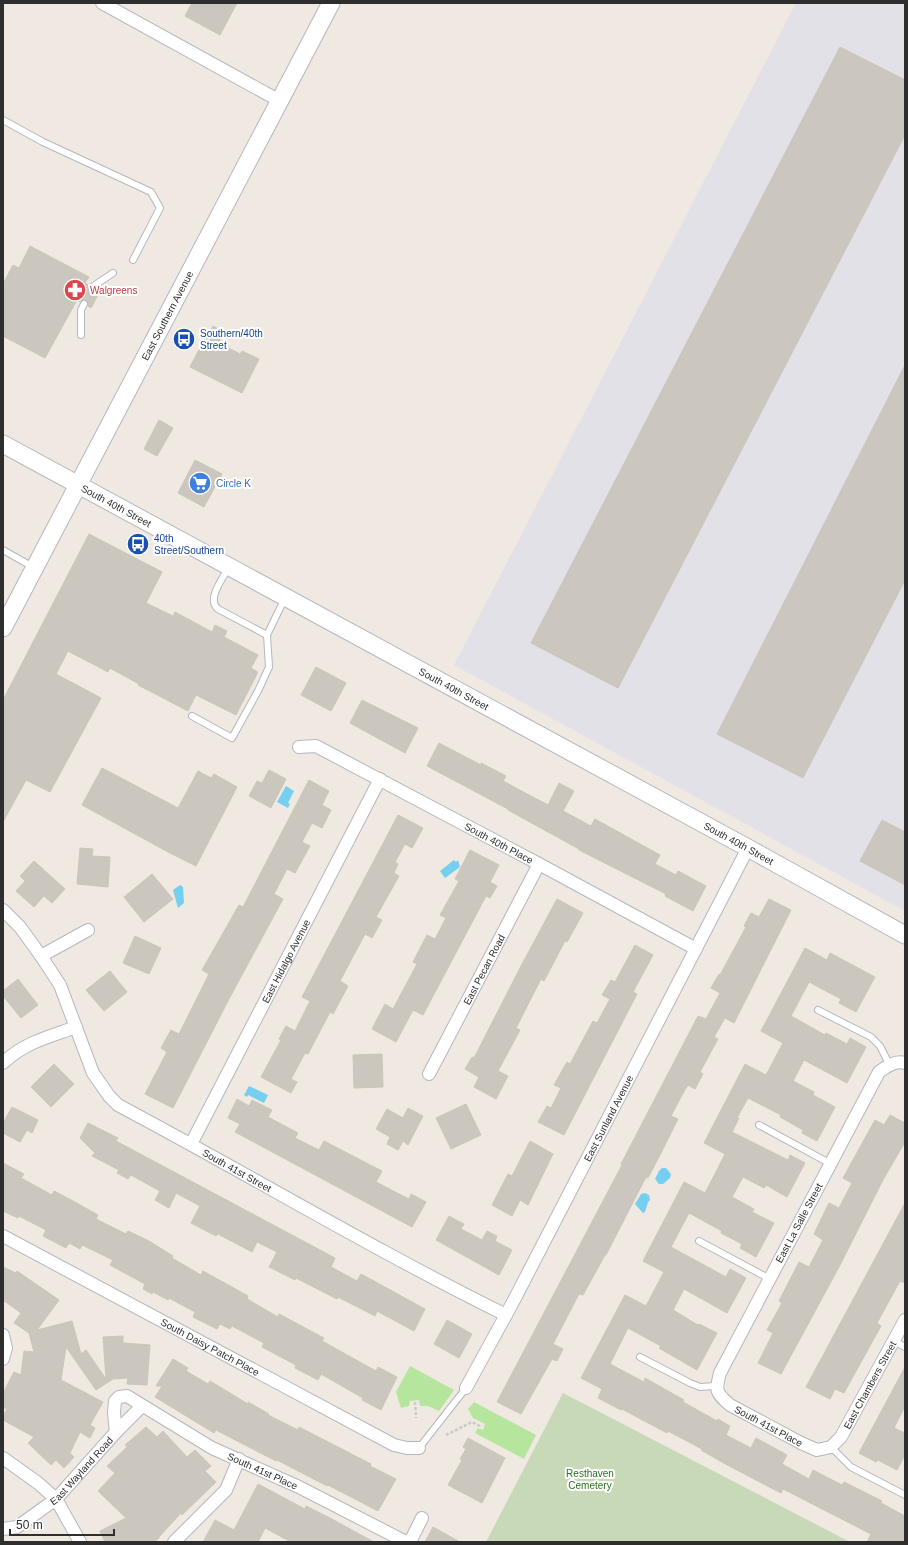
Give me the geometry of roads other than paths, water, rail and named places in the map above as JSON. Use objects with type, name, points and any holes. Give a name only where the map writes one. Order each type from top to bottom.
[{"type":"main road","name":"East Southern Avenue","points":[[3,628],[331,3]]},
{"type":"main road","name":"South 40th Street","points":[[3,444],[748,848],[905,935]]},
{"type":"street","points":[[102,3],[280,101]]},
{"type":"street","name":"South 40th Place","points":[[299,747],[316,746],[696,949]]},
{"type":"street","name":"East Hidalgo Avenue","points":[[191,1144],[380,779]]},
{"type":"street","name":"East Sunland Avenue","points":[[466,1388],[506,1315],[748,848]]},
{"type":"street","name":"East Pecan Road","points":[[429,1074],[539,864]]},
{"type":"street","name":"South 41st Street","points":[[3,910],[20,927],[60,985],[93,1073],[109,1096],[118,1105],[454,1290],[506,1315]]},
{"type":"street","points":[[41,956],[88,930]]},
{"type":"street","points":[[3,1063],[10,1056],[31,1042],[76,1027]]},
{"type":"street","points":[[889,1064],[904,1060]]},
{"type":"street","name":"East La Salle Street","points":[[716,1386],[720,1373],[879,1072],[889,1064]]},
{"type":"street","name":"South Daisy Patch Place","points":[[3,1236],[394,1445],[407,1448],[419,1448]]},
{"type":"street","name":"East Chambers Street","points":[[831,1447],[841,1437],[905,1320]]},
{"type":"street","points":[[3,1359],[6,1352],[4,1339]]},
{"type":"street","name":"South 41st Place","points":[[716,1386],[720,1397],[730,1405],[801,1443],[817,1450],[831,1447]]},
{"type":"street","name":"South 41st Place","points":[[121,1396],[127,1396],[212,1448],[299,1487],[406,1542]]},
{"type":"street","name":"East Wayland Road","points":[[116,1432],[114,1413],[115,1401],[121,1396]]},
{"type":"street","name":"East Wayland Road","points":[[3,1529],[17,1527],[56,1499],[116,1432],[142,1406]]},
{"type":"street","points":[[3,1458],[38,1483],[56,1499],[80,1542]]},
{"type":"street","points":[[174,1542],[226,1490],[239,1459]]},
{"type":"street","points":[[410,1542],[422,1518]]},
{"type":"lane","points":[[3,120],[43,142],[151,192],[160,208],[133,260]]},
{"type":"lane","points":[[92,287],[114,273]]},
{"type":"lane","points":[[81,335],[81,310],[84,304]]},
{"type":"lane","points":[[3,550],[34,568]]},
{"type":"lane","points":[[229,566],[213,597],[214,605],[218,610],[267,635]]},
{"type":"lane","points":[[192,716],[232,738],[259,689],[269,667],[267,635],[286,598]]},
{"type":"lane","points":[[818,1010],[870,1037],[880,1046],[889,1064]]},
{"type":"lane","points":[[759,1125],[831,1164]]},
{"type":"lane","points":[[699,1241],[770,1279]]},
{"type":"lane","points":[[894,1341],[905,1347]]},
{"type":"lane","points":[[640,1356],[700,1387],[716,1386]]},
{"type":"lane","points":[[419,1448],[466,1388]]},
{"type":"lane","points":[[831,1447],[851,1466],[905,1495]]},
{"type":"water","points":[[286,786],[294,791],[288,803],[290,804],[288,808],[277,802]]},
{"type":"water","points":[[454,860],[456,862],[458,860],[460,867],[445,878],[440,871]]},
{"type":"water","points":[[180,885],[183,887],[184,903],[178,908],[173,890]]},
{"type":"water","points":[[249,1086],[268,1095],[264,1103],[248,1095],[247,1097],[244,1095]]},
{"type":"water","points":[[662,1168],[666,1168],[671,1174],[670,1178],[663,1184],[659,1184],[655,1179]]},
{"type":"water","points":[[645,1193],[649,1195],[650,1200],[645,1212],[643,1213],[635,1204],[641,1194]]},
{"type":"place","name":"Walgreens","points":[[75,290]]},
{"type":"place","name":"Southern/40th Street","points":[[184,339]]},
{"type":"place","name":"Circle K","points":[[200,483]]},
{"type":"place","name":"40th Street/Southern","points":[[138,544]]},
{"type":"park label","name":"Resthaven Cemetery","points":[[590,1478]]}]
